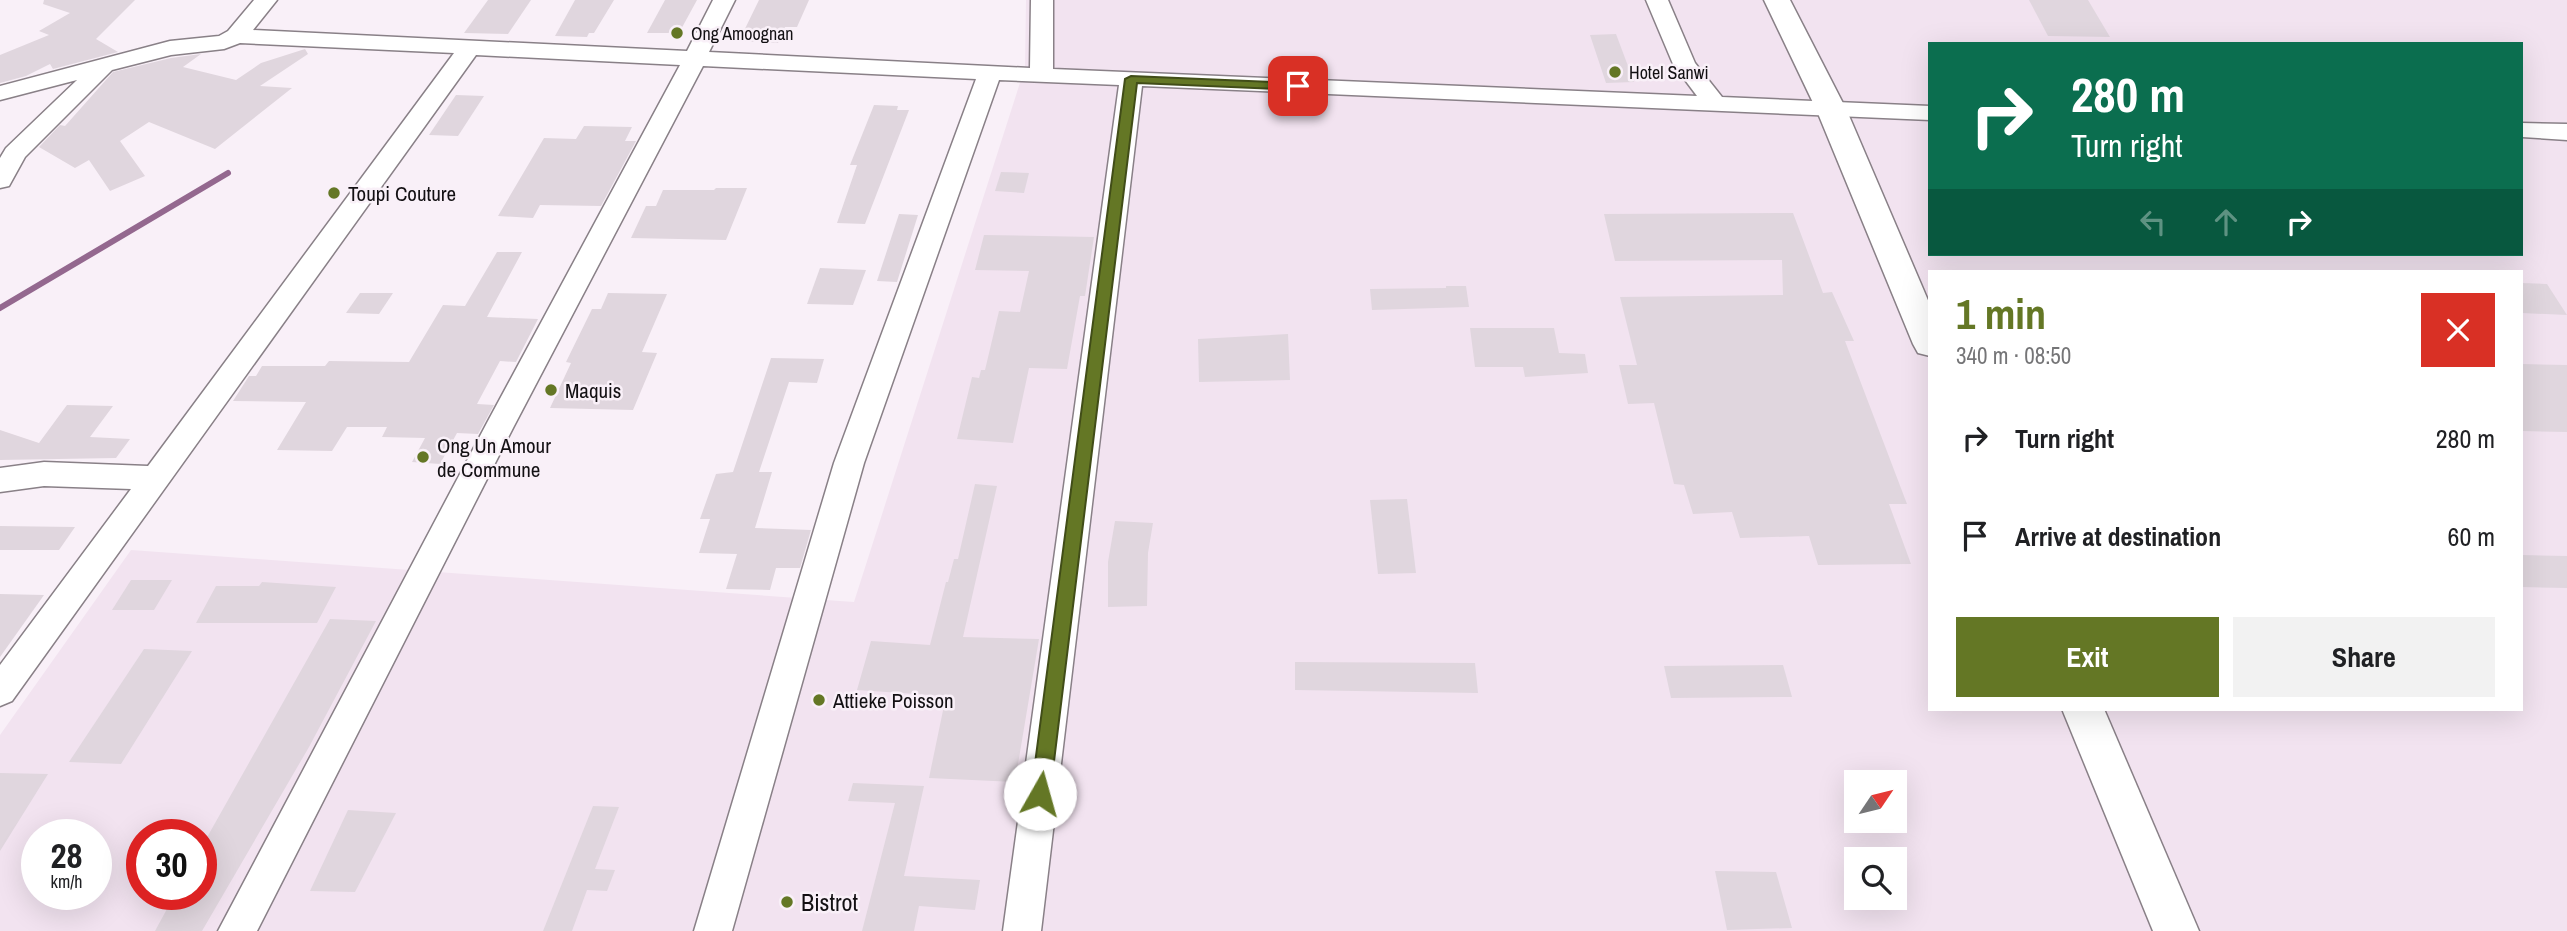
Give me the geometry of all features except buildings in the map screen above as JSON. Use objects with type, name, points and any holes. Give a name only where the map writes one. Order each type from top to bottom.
[{"type":"street","points":[[236,36],[266,0]]},
{"type":"street","points":[[237,931],[502,421],[542,356],[587,258],[697,57],[724,0]]},
{"type":"street","points":[[1041,75],[1042,0]]},
{"type":"street","points":[[1657,0],[1684,64],[1715,104]]},
{"type":"street","points":[[1777,0],[1832,111],[1928,339]]},
{"type":"street","points":[[0,93],[170,48],[224,41],[236,36],[990,73],[1832,111],[1928,113]]},
{"type":"street","points":[[0,691],[469,49]]},
{"type":"street","points":[[0,180],[15,153],[104,66]]},
{"type":"street","points":[[713,931],[849,463],[990,73]]},
{"type":"street","points":[[1023,931],[1131,79]]},
{"type":"street","points":[[2523,130],[2567,132]]},
{"type":"street","points":[[0,480],[44,474],[156,478]]},
{"type":"street","points":[[2084,711],[2176,931]]},
{"type":"shaded area","points":[[1026,0],[2567,0],[2567,931],[0,931],[0,735],[131,550],[854,602],[1025,67]]},
{"type":"waterway","points":[[0,308],[228,173]]},
{"type":"place","name":"Ong Amoognan","points":[[677,33]]},
{"type":"place","name":"Hotel Sanwi","points":[[1615,72]]},
{"type":"place","name":"Toupi Couture","points":[[334,193]]},
{"type":"place","name":"Maquis","points":[[551,390]]},
{"type":"place","name":"Ong Un Amour de Commune","points":[[423,457]]},
{"type":"place","name":"Attieke Poisson","points":[[819,700]]},
{"type":"place","name":"Bistrot","points":[[787,902]]},
{"type":"route","points":[[1040,794],[1131,79],[1298,86]]}]
